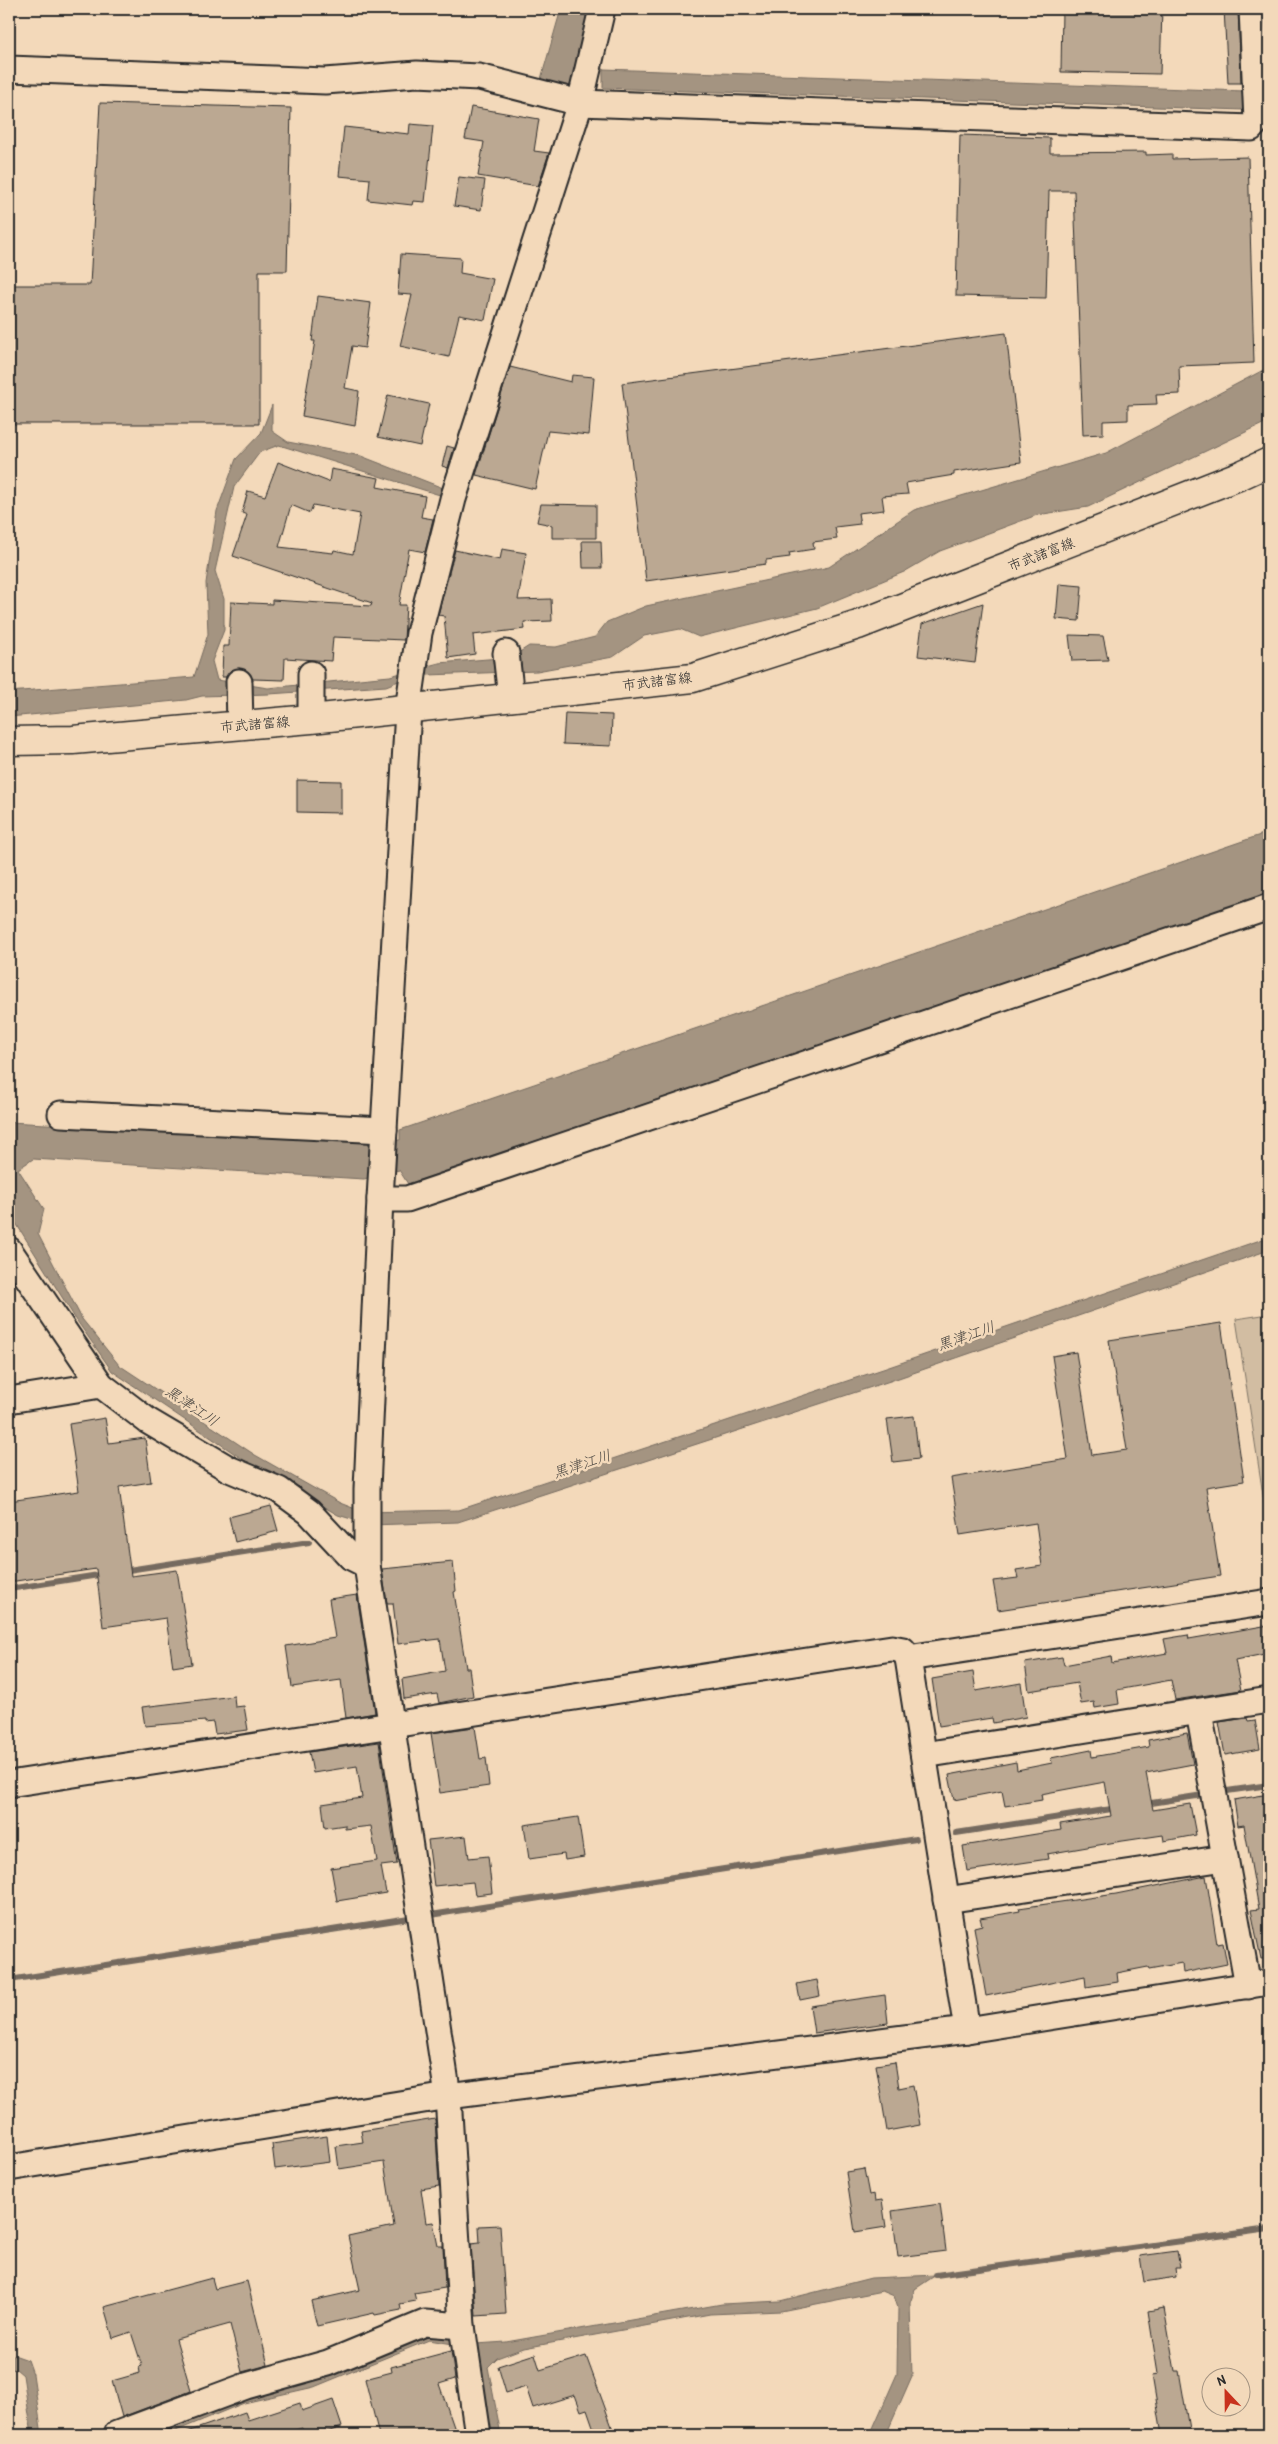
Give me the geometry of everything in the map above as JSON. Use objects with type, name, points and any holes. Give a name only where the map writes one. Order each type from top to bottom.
[{"type":"main road","name":"市武諸富線","points":[[9,741],[74,740],[240,702],[311,697],[408,710],[510,688],[694,678],[858,625],[1241,475],[1269,462]]},
{"type":"street","points":[[478,2435],[463,2339],[448,2096],[367,1565],[367,1489],[384,1130],[408,710],[419,633],[453,499],[580,103],[602,9]]},
{"type":"street","points":[[9,69],[325,81],[416,74],[479,77],[580,103],[1251,128],[1257,121],[1252,9]]},
{"type":"street","points":[[506,653],[510,688]]},
{"type":"street","points":[[381,1191],[407,1199],[1269,906]]},
{"type":"street","points":[[61,1114],[384,1130]]},
{"type":"street","points":[[9,1250],[101,1385],[148,1421],[229,1469],[279,1490],[308,1512],[351,1557],[367,1565]]},
{"type":"street","points":[[9,1400],[101,1385]]},
{"type":"street","points":[[908,1658],[1269,1602]]},
{"type":"street","points":[[9,1784],[892,1648],[903,1650],[908,1658],[966,2030]]},
{"type":"street","points":[[924,1755],[1269,1700]]},
{"type":"street","points":[[9,2168],[448,2096],[966,2030],[1258,1984],[1225,1858],[1200,1712]]},
{"type":"street","points":[[946,1900],[1225,1858]]},
{"type":"street","points":[[117,2434],[246,2386],[328,2363],[425,2323],[463,2339]]},
{"type":"shaded area","points":[[561,9],[591,9],[574,85],[566,90],[541,79]]},
{"type":"shaded area","points":[[603,69],[1245,91],[1244,110],[603,88]]},
{"type":"shaded area","points":[[1269,367],[1269,421],[1088,507],[1037,515],[940,551],[904,572],[817,608],[699,637],[680,629],[644,636],[613,657],[537,671],[428,675],[406,678],[386,686],[269,694],[202,696],[186,700],[9,717],[9,692],[194,677],[208,634],[206,583],[217,511],[236,459],[261,433],[272,405],[272,431],[288,442],[361,456],[443,488],[443,496],[279,445],[260,452],[234,487],[215,571],[224,599],[224,630],[212,661],[217,680],[268,688],[390,676],[439,663],[512,657],[529,646],[556,647],[595,637],[607,622],[646,606],[829,567],[914,510],[1106,453]]},
{"type":"shaded area","points":[[1269,832],[1269,893],[408,1184],[399,1170],[364,1179],[33,1159],[18,1169],[44,1209],[38,1234],[82,1319],[119,1365],[255,1455],[340,1503],[363,1512],[459,1510],[889,1367],[1269,1237],[1269,1250],[890,1381],[458,1522],[371,1525],[338,1515],[250,1464],[112,1371],[75,1318],[9,1212],[9,1122],[373,1142],[400,1140],[400,1130]]},
{"type":"shaded area","points":[[1269,1314],[1269,1534],[1236,1319]]},
{"type":"shaded area","points":[[936,2275],[915,2289],[910,2303],[912,2376],[886,2435],[870,2435],[897,2374],[898,2308],[894,2296],[882,2291],[781,2311],[710,2314],[524,2348],[497,2358],[488,2367],[501,2435],[490,2435],[453,2344],[429,2340],[314,2387],[244,2403],[166,2435],[140,2435],[427,2332],[455,2334],[476,2344],[506,2342],[722,2304],[780,2301],[871,2278]]},
{"type":"shaded area","points":[[14,2355],[28,2360],[33,2374],[42,2435],[32,2435],[23,2375],[16,2369],[9,2370],[9,2356]]},
{"type":"building","points":[[1062,9],[1162,9],[1160,74],[1061,72]]},
{"type":"building","points":[[1224,9],[1238,9],[1241,83],[1228,83]]},
{"type":"building","points":[[100,103],[291,108],[287,271],[259,271],[259,424],[9,424],[9,285],[90,285]]},
{"type":"building","points":[[471,107],[539,119],[534,151],[549,153],[538,186],[478,176],[484,142],[465,139]]},
{"type":"building","points":[[410,124],[433,126],[425,202],[413,201],[412,205],[368,200],[370,179],[339,176],[344,127],[409,134]]},
{"type":"building","points":[[960,135],[1050,138],[1050,153],[1146,152],[1146,155],[1172,154],[1172,159],[1248,157],[1254,363],[1179,366],[1180,394],[1156,395],[1157,404],[1128,405],[1128,420],[1103,421],[1103,434],[1083,435],[1074,191],[1049,191],[1046,298],[956,296]]},
{"type":"building","points":[[459,177],[485,180],[481,210],[454,206]]},
{"type":"building","points":[[401,254],[461,258],[460,273],[493,279],[485,320],[459,315],[449,357],[400,346],[412,295],[398,294]]},
{"type":"building","points":[[318,296],[371,303],[365,348],[352,346],[345,388],[359,391],[355,426],[302,416],[315,341],[312,341]]},
{"type":"building","points":[[1006,333],[1021,462],[954,472],[954,475],[906,483],[908,494],[882,496],[884,510],[858,513],[860,524],[835,527],[837,539],[813,542],[814,549],[789,553],[790,557],[766,560],[766,564],[646,581],[622,383]]},
{"type":"building","points":[[510,367],[571,382],[572,375],[594,377],[589,435],[548,431],[535,489],[476,475]]},
{"type":"building","points":[[388,395],[429,404],[420,446],[378,437]]},
{"type":"building","points":[[447,446],[454,448],[448,468],[442,466]]},
{"type":"building","points":[[278,462],[329,482],[331,469],[379,478],[377,487],[425,496],[421,517],[433,519],[425,552],[409,549],[399,605],[406,605],[404,640],[333,637],[331,661],[285,658],[284,680],[253,679],[246,670],[239,668],[231,670],[226,677],[222,677],[223,646],[229,646],[231,602],[272,604],[272,600],[371,606],[372,603],[233,556],[247,515],[242,513],[248,491],[265,496]],"holes":[[[291,505],[310,513],[313,505],[360,514],[353,554],[334,550],[333,553],[279,547]]]},
{"type":"building","points":[[541,504],[596,505],[596,538],[552,538],[552,525],[537,522]]},
{"type":"building","points":[[582,541],[601,541],[602,568],[583,568]]},
{"type":"building","points":[[502,549],[526,553],[518,600],[551,599],[552,621],[524,622],[525,629],[473,635],[475,654],[448,658],[444,616],[438,615],[455,550],[500,560]]},
{"type":"building","points":[[1059,584],[1082,586],[1079,621],[1056,619]]},
{"type":"building","points":[[983,603],[975,663],[918,656],[922,624]]},
{"type":"building","points":[[1069,635],[1103,636],[1108,660],[1072,661]]},
{"type":"building","points":[[565,713],[612,715],[611,746],[563,744]]},
{"type":"building","points":[[297,780],[341,781],[341,813],[297,812]]},
{"type":"building","points":[[1221,1323],[1244,1481],[1206,1487],[1220,1576],[998,1610],[993,1581],[1018,1578],[1016,1570],[1042,1566],[1036,1523],[960,1535],[951,1478],[1068,1459],[1052,1356],[1076,1352],[1092,1455],[1127,1450],[1109,1340]]},
{"type":"building","points":[[914,1416],[919,1459],[893,1462],[887,1419]]},
{"type":"building","points":[[105,1418],[109,1443],[145,1438],[151,1482],[119,1487],[131,1576],[177,1570],[192,1664],[173,1667],[166,1618],[103,1627],[96,1569],[9,1582],[9,1501],[79,1491],[69,1424]]},
{"type":"building","points":[[271,1506],[278,1531],[235,1542],[229,1517]]},
{"type":"building","points":[[453,1562],[456,1591],[454,1592],[466,1668],[469,1668],[473,1696],[439,1703],[437,1694],[404,1699],[402,1679],[445,1671],[440,1639],[398,1644],[393,1603],[387,1603],[382,1569]]},
{"type":"building","points":[[357,1595],[375,1713],[346,1718],[341,1680],[292,1687],[286,1646],[335,1638],[329,1599]]},
{"type":"building","points":[[1269,1625],[1269,1653],[1235,1660],[1241,1690],[1175,1700],[1171,1680],[1117,1690],[1119,1704],[1095,1708],[1094,1702],[1081,1704],[1077,1683],[1029,1691],[1025,1663],[1062,1657],[1064,1665],[1111,1656],[1112,1663],[1167,1653],[1164,1639],[1188,1635],[1189,1639]]},
{"type":"building","points":[[973,1672],[976,1691],[1021,1683],[1026,1717],[993,1723],[992,1718],[939,1726],[932,1679]]},
{"type":"building","points":[[234,1696],[235,1707],[244,1706],[248,1730],[215,1734],[213,1722],[205,1723],[205,1721],[145,1726],[142,1707]]},
{"type":"building","points":[[1247,1718],[1248,1721],[1255,1720],[1260,1749],[1225,1755],[1219,1722]]},
{"type":"building","points":[[475,1727],[480,1759],[486,1758],[489,1786],[440,1793],[431,1733]]},
{"type":"building","points":[[1187,1733],[1193,1764],[1146,1773],[1153,1810],[1190,1804],[1196,1835],[1164,1841],[1163,1835],[1116,1842],[1047,1854],[1048,1859],[967,1871],[963,1846],[1061,1830],[1060,1824],[1111,1816],[1105,1782],[1041,1794],[1042,1800],[1005,1806],[1002,1791],[954,1800],[949,1775],[1016,1762],[1017,1770],[1052,1763],[1051,1758],[1091,1750],[1092,1757],[1149,1747],[1148,1740]]},
{"type":"building","points":[[379,1742],[397,1864],[381,1866],[386,1893],[337,1901],[331,1868],[377,1861],[371,1826],[345,1829],[345,1825],[325,1828],[322,1804],[362,1798],[357,1766],[313,1773],[309,1752]]},
{"type":"building","points":[[1269,1794],[1269,1958],[1261,1959],[1251,1910],[1259,1909],[1244,1825],[1238,1826],[1234,1800]]},
{"type":"building","points":[[578,1817],[584,1857],[565,1860],[564,1854],[529,1859],[524,1825]]},
{"type":"building","points":[[466,1836],[469,1858],[488,1856],[492,1893],[475,1895],[473,1882],[434,1886],[428,1840]]},
{"type":"building","points":[[1206,1876],[1217,1944],[1223,1943],[1227,1964],[1183,1973],[1182,1963],[1149,1969],[1148,1967],[1117,1973],[1118,1982],[1086,1987],[1085,1976],[986,1996],[974,1927],[982,1925],[980,1918],[1020,1911],[1019,1908],[1116,1894]]},
{"type":"building","points":[[817,1980],[820,1996],[800,2000],[797,1984]]},
{"type":"building","points":[[885,1995],[888,2023],[814,2033],[810,2006]]},
{"type":"building","points":[[895,2062],[899,2088],[913,2085],[920,2125],[887,2131],[876,2065]]},
{"type":"building","points":[[435,2119],[439,2186],[421,2189],[426,2223],[433,2222],[438,2246],[443,2246],[445,2288],[414,2293],[416,2301],[400,2304],[401,2310],[375,2315],[374,2313],[317,2326],[311,2301],[360,2290],[348,2236],[394,2226],[384,2162],[339,2169],[336,2146],[363,2142],[361,2131]]},
{"type":"building","points":[[327,2136],[330,2162],[275,2169],[272,2144]]},
{"type":"building","points":[[864,2169],[869,2195],[874,2194],[875,2201],[882,2200],[886,2227],[855,2232],[846,2172]]},
{"type":"building","points":[[940,2204],[946,2251],[898,2257],[892,2211]]},
{"type":"building","points":[[500,2225],[506,2314],[476,2316],[471,2244],[480,2243],[479,2226]]},
{"type":"building","points":[[1177,2251],[1180,2268],[1175,2268],[1176,2277],[1144,2282],[1140,2256]]},
{"type":"building","points":[[212,2278],[215,2289],[247,2281],[268,2365],[242,2372],[230,2324],[176,2339],[191,2391],[122,2417],[112,2381],[140,2373],[139,2367],[142,2366],[131,2332],[113,2338],[104,2307]]},
{"type":"building","points":[[1164,2308],[1175,2371],[1179,2371],[1190,2435],[1162,2435],[1152,2375],[1158,2374],[1148,2311]]},
{"type":"building","points":[[451,2351],[455,2379],[439,2384],[455,2430],[440,2435],[379,2435],[365,2379],[392,2372],[391,2367]]},
{"type":"building","points":[[535,2354],[540,2370],[586,2356],[615,2435],[596,2435],[587,2409],[581,2411],[575,2395],[533,2408],[526,2387],[506,2393],[498,2366]]},
{"type":"building","points":[[333,2400],[342,2427],[318,2435],[304,2435],[302,2428],[278,2435],[188,2435],[187,2432],[245,2412],[248,2420],[300,2403],[302,2411]]},
{"type":"waterway","points":[[122,1571],[309,1542]]},
{"type":"waterway","points":[[9,1589],[105,1574]]},
{"type":"waterway","points":[[1227,1791],[1269,1785]]},
{"type":"waterway","points":[[1145,1804],[1203,1795]]},
{"type":"waterway","points":[[956,1833],[1118,1808]]},
{"type":"waterway","points":[[431,1915],[916,1839]]},
{"type":"waterway","points":[[9,1980],[409,1918]]},
{"type":"waterway","points":[[936,2275],[1269,2229]]},
{"type":"water label","name":"黒津江川","points":[[966,1336]]},
{"type":"water label","name":"黒津江川","points":[[192,1406]]},
{"type":"water label","name":"黒津江川","points":[[582,1464]]}]
